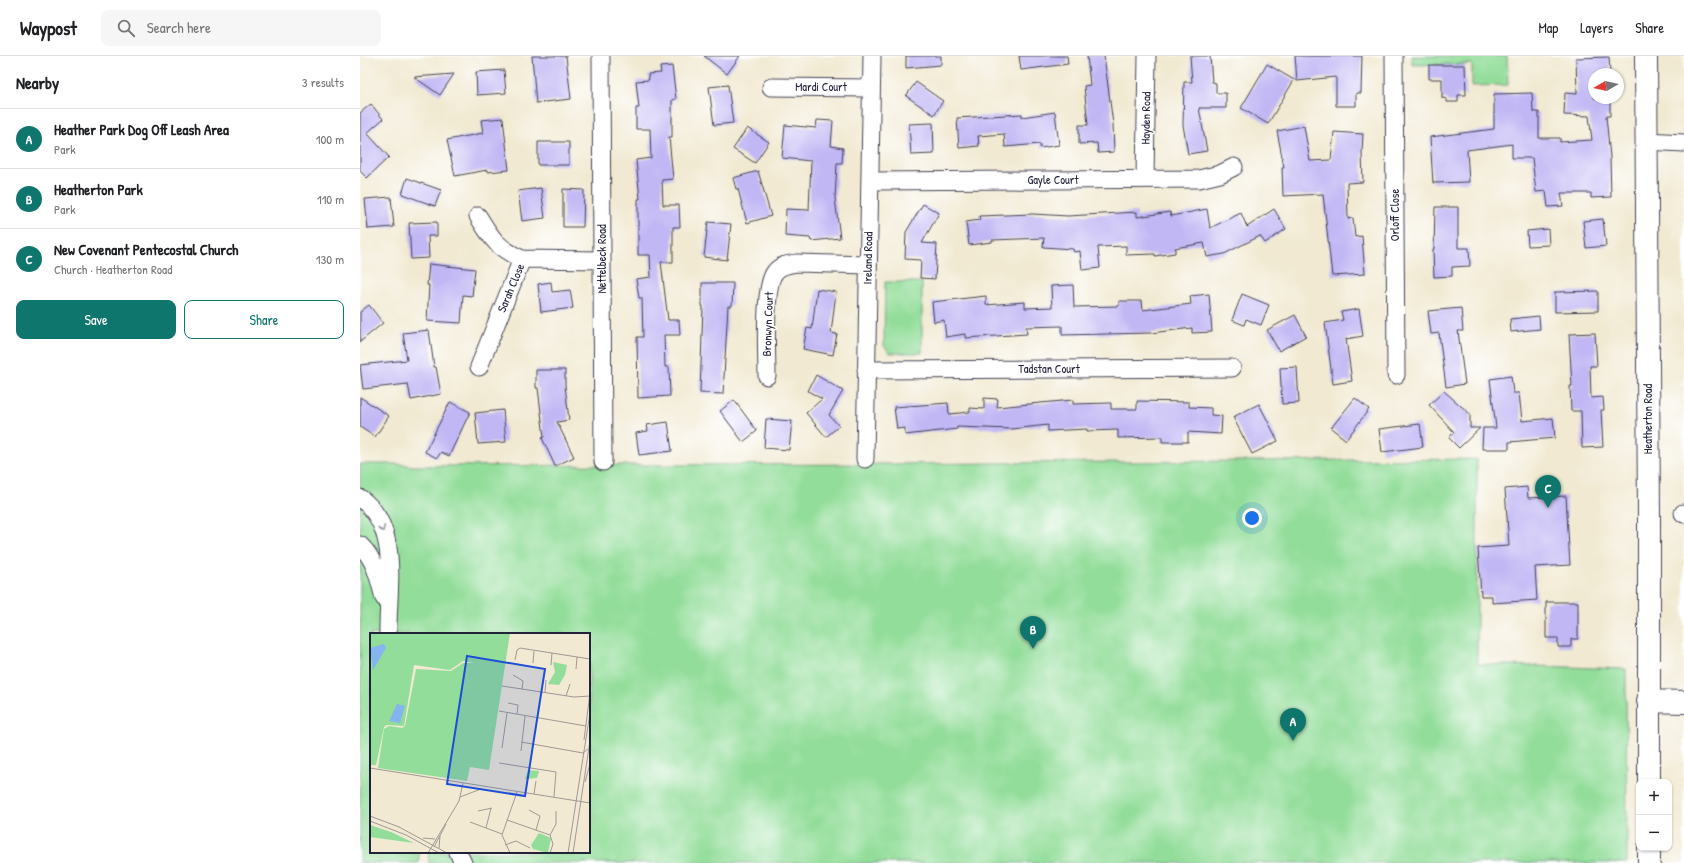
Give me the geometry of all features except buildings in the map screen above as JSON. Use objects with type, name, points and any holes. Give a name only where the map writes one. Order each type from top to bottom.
[{"type":"main road","name":"Heatherton Road","points":[[1646,56],[1649,779]]},
{"type":"main road","points":[[1648,701],[1684,702]]},
{"type":"main road","points":[[1649,851],[1649,863]]},
{"type":"street","name":"Nettelbeck Road","points":[[601,56],[604,462]]},
{"type":"street","name":"Ireland Road","points":[[865,459],[872,56]]},
{"type":"street","name":"Hayden Road","points":[[1145,180],[1147,56]]},
{"type":"street","name":"Orloff Close","points":[[1394,56],[1396,374]]},
{"type":"street","name":"Mardi Court","points":[[771,87],[872,88]]},
{"type":"street","points":[[1646,141],[1684,143]]},
{"type":"street","name":"Gayle Court","points":[[870,181],[1145,180],[1200,178],[1220,174],[1234,167]]},
{"type":"street","points":[[478,216],[493,240],[501,248],[522,259]]},
{"type":"street","name":"Sarah Close","points":[[479,367],[522,259],[602,260]]},
{"type":"street","name":"Bronwyn Court","points":[[766,376],[768,291],[773,274],[776,270],[788,264],[797,263],[868,264]]},
{"type":"street","name":"Tadstan Court","points":[[866,370],[1232,368]]},
{"type":"street","points":[[360,498],[376,515],[384,531],[389,548],[390,575],[387,609],[388,633]]},
{"type":"street","points":[[360,545],[376,569],[387,609]]},
{"type":"street","points":[[458,853],[463,863]]},
{"type":"green space","points":[[1412,56],[1507,56],[1508,85],[1472,86],[1472,64],[1412,65]]},
{"type":"green space","points":[[885,282],[922,282],[922,353],[890,353],[884,346]]},
{"type":"green space","points":[[1477,459],[1477,664],[1626,669],[1627,863],[429,863],[428,853],[590,853],[590,633],[370,633],[370,853],[419,853],[419,863],[360,863],[360,464],[399,464],[414,466]]},
{"type":"place","name":"New Covenant Pentecostal Church","points":[[1548,508]]},
{"type":"place","name":"Heatherton Park","points":[[1033,649]]},
{"type":"place","name":"Heather Park Dog Off Leash Area","points":[[1293,741]]}]
